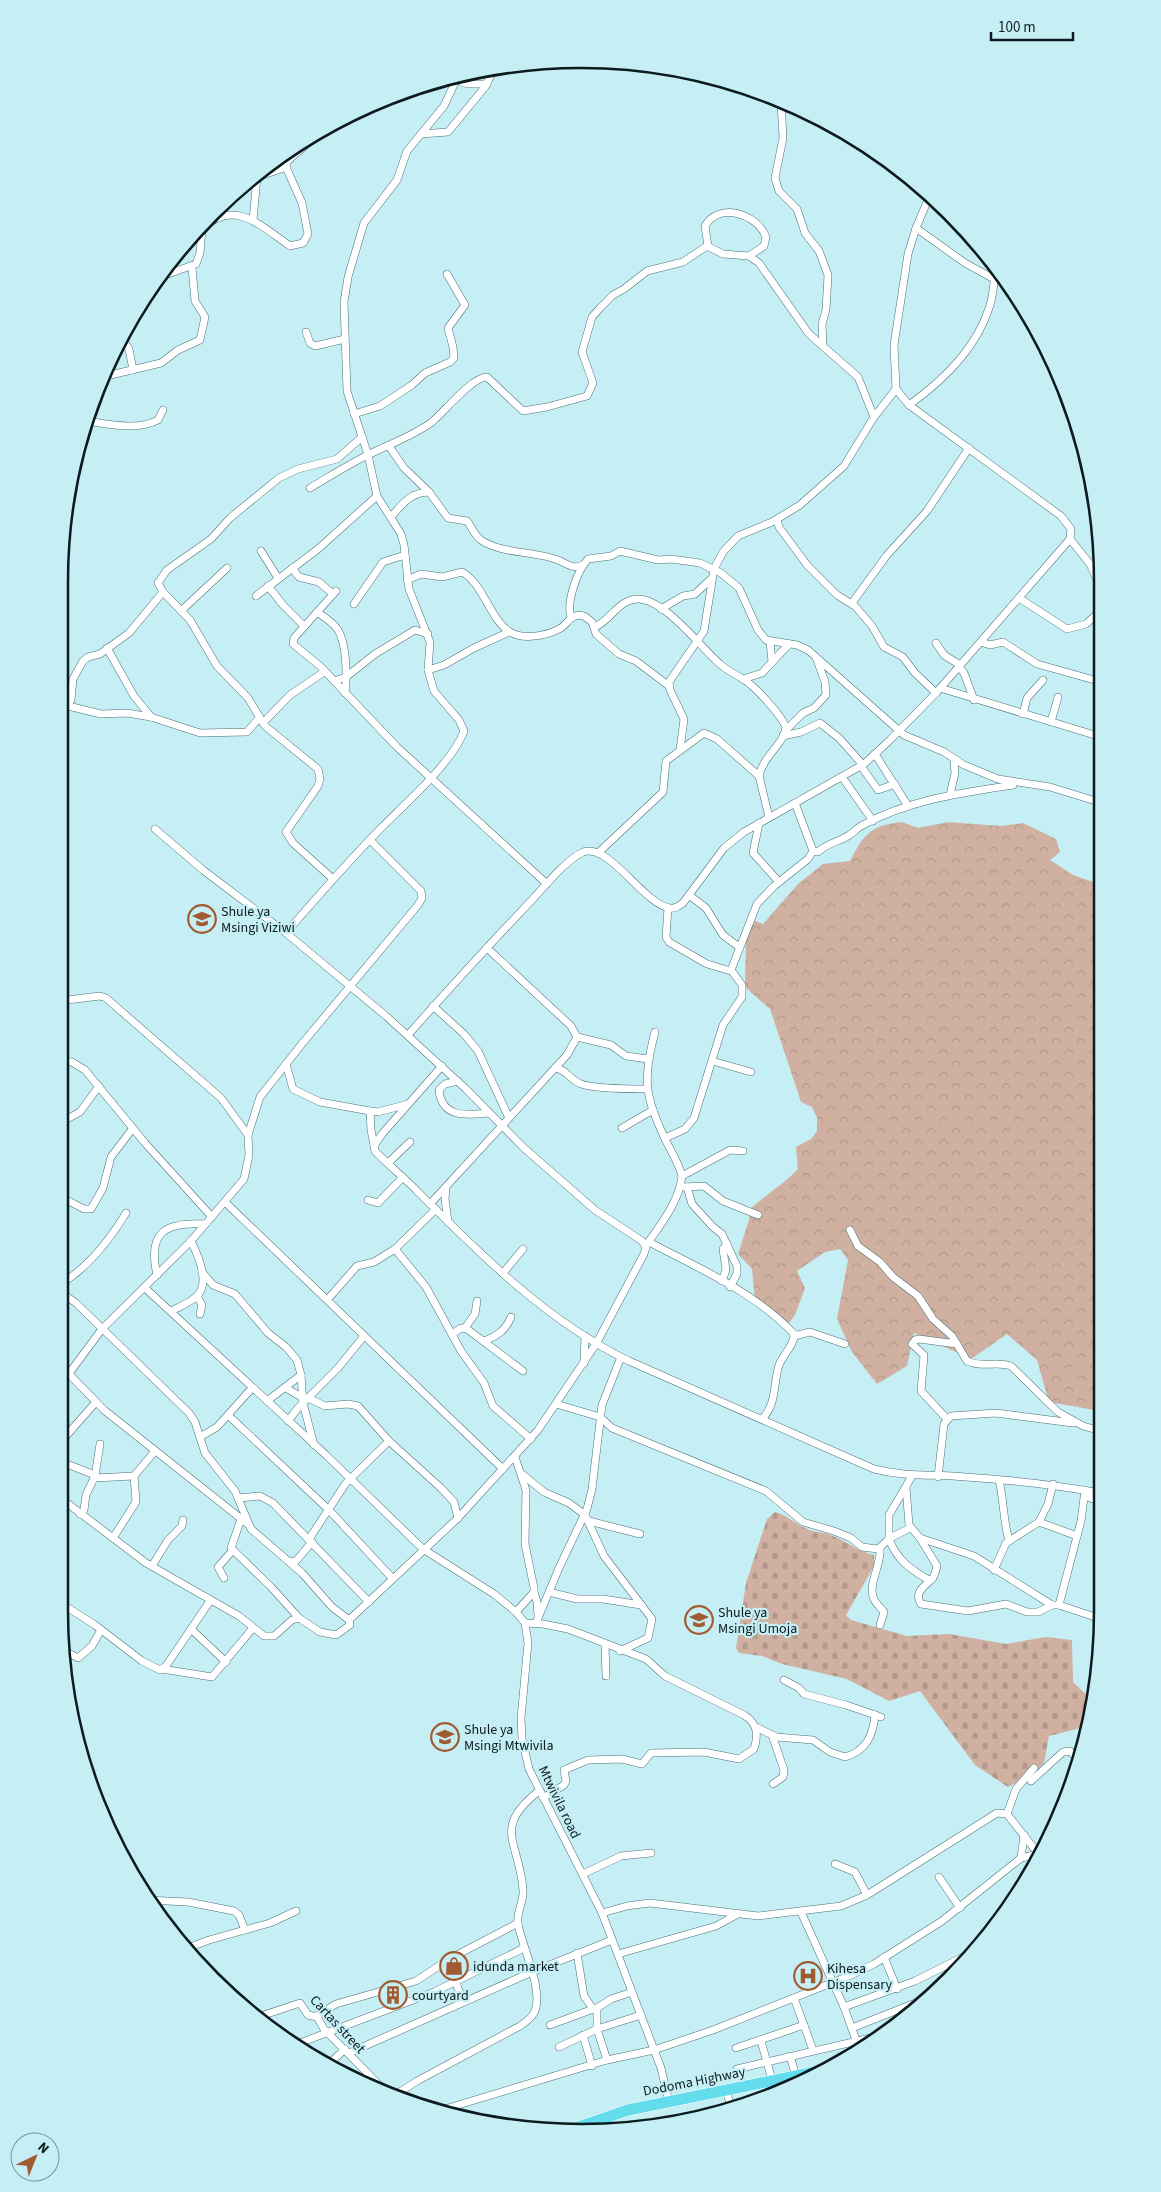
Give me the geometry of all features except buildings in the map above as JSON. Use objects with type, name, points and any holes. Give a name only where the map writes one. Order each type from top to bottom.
[{"type":"highway","name":"Dodoma Highway","points":[[605,2123],[628,2110],[796,2076]]},
{"type":"street","points":[[421,134],[448,132],[487,84],[491,75]]},
{"type":"street","points":[[462,82],[467,84],[487,84]]},
{"type":"street","points":[[286,933],[333,879],[432,776],[456,745],[464,731],[459,720],[437,696],[428,670],[428,634],[418,616],[407,580],[401,534],[377,496],[368,455],[347,391],[345,339],[345,286],[364,223],[396,180],[407,151],[444,106],[453,84]]},
{"type":"street","points":[[781,109],[783,138],[775,178],[779,191],[797,209],[805,233],[819,251],[828,275],[826,310],[822,324],[823,346]]},
{"type":"street","points":[[273,170],[286,165],[293,155]]},
{"type":"street","points":[[216,220],[233,214],[253,220],[290,246],[297,245],[306,239],[308,234],[302,203],[284,162]]},
{"type":"street","points":[[253,220],[256,183]]},
{"type":"street","points":[[408,1035],[547,884],[584,852],[598,853],[612,862],[658,904],[674,908],[683,903],[724,848],[744,832],[862,765],[875,754],[938,691],[1070,539],[1071,529],[1061,516],[909,405],[896,389],[893,355],[905,265],[916,228],[927,202]]},
{"type":"street","points":[[708,246],[705,226],[711,218],[720,214],[745,215],[758,222],[766,237],[764,246],[749,256]]},
{"type":"street","points":[[909,405],[963,358],[986,317],[994,290],[994,279],[965,263],[916,228]]},
{"type":"street","points":[[168,276],[178,269],[192,268],[196,264],[200,253],[201,235]]},
{"type":"street","points":[[708,246],[723,254],[749,256],[759,263],[800,323],[858,377],[874,417]]},
{"type":"street","points":[[310,488],[431,422],[474,382],[483,377],[487,377],[524,411],[587,396],[593,383],[582,352],[592,317],[613,295],[624,289],[640,275],[684,262],[708,246]]},
{"type":"street","points":[[111,375],[161,363],[178,350],[200,340],[205,317],[196,301],[192,268]]},
{"type":"street","points":[[354,414],[380,406],[412,385],[425,373],[450,362],[454,358],[454,347],[448,328],[464,305],[447,274]]},
{"type":"street","points":[[306,332],[310,343],[315,346],[345,339]]},
{"type":"street","points":[[126,343],[129,349],[133,370]]},
{"type":"street","points":[[669,686],[674,672],[697,642],[707,624],[714,569],[723,552],[735,539],[777,520],[800,505],[844,466],[874,417],[896,389]]},
{"type":"street","points":[[93,423],[119,425],[150,422],[158,420],[163,410]]},
{"type":"street","points":[[333,879],[292,842],[286,832],[318,786],[319,773],[314,765],[281,741],[261,720],[248,698],[217,666],[193,624],[163,592],[158,583],[167,570],[211,539],[230,518],[279,478],[298,469],[337,459],[362,437]]},
{"type":"street","points":[[389,446],[406,471],[429,492],[448,518],[467,521],[476,535],[488,544],[550,558],[566,565],[579,567],[583,565]]},
{"type":"street","points":[[852,603],[887,555],[927,511],[969,448]]},
{"type":"street","points":[[390,516],[411,496],[421,492],[429,492]]},
{"type":"street","points":[[256,596],[318,549],[377,496]]},
{"type":"street","points":[[777,520],[779,527],[807,565],[837,595],[852,603],[868,621],[884,647],[903,657],[915,673],[938,691],[1094,735]]},
{"type":"street","points":[[1070,539],[1090,564],[1094,572]]},
{"type":"street","points":[[261,551],[278,578]]},
{"type":"street","points":[[571,618],[570,604],[583,565],[588,559],[611,556],[620,551],[658,560],[691,561],[714,569],[739,588],[758,630],[770,642],[803,646],[898,732],[964,765],[998,779],[1050,787],[1094,800]]},
{"type":"street","points":[[354,604],[383,562],[405,555]]},
{"type":"street","points":[[181,611],[227,568]]},
{"type":"street","points":[[292,568],[299,577],[319,582],[334,593],[294,638],[293,644],[334,681],[386,736],[432,776],[547,884]]},
{"type":"street","points":[[407,580],[421,574],[442,577],[462,572],[474,583],[509,632],[524,637],[547,633],[561,628],[571,618],[584,616],[595,627],[596,634],[619,654],[636,661],[669,686],[682,715],[684,726],[680,750]]},
{"type":"street","points":[[661,609],[683,596],[695,594],[712,578]]},
{"type":"street","points":[[268,586],[283,605],[304,626]]},
{"type":"street","points":[[163,592],[136,626],[100,654],[88,657],[81,664],[73,679],[72,697],[68,705],[101,714],[127,713],[151,717],[209,734],[247,732],[290,695],[324,672]]},
{"type":"street","points":[[1019,598],[1067,629],[1086,624],[1094,617]]},
{"type":"street","points":[[595,627],[605,622],[627,601],[640,599],[661,609],[721,665],[743,679],[782,720],[785,733]]},
{"type":"street","points":[[317,612],[332,623],[340,635],[347,665],[345,693]]},
{"type":"street","points":[[334,681],[346,678],[375,654],[415,630],[428,634]]},
{"type":"street","points":[[428,670],[444,665],[509,632]]},
{"type":"street","points":[[770,642],[772,662]]},
{"type":"street","points":[[981,642],[990,645],[1003,642],[1019,654],[1043,666],[1094,681]]},
{"type":"street","points":[[936,643],[944,655],[959,666],[964,673],[974,700]]},
{"type":"street","points":[[743,679],[758,675],[788,644]]},
{"type":"street","points":[[107,648],[134,696],[151,717]]},
{"type":"street","points":[[769,817],[759,776],[761,765],[803,712],[814,708],[826,695],[825,682],[816,657]]},
{"type":"street","points":[[1023,714],[1027,698],[1043,680]]},
{"type":"street","points":[[1050,722],[1058,697]]},
{"type":"street","points":[[785,733],[801,732],[820,724],[839,738],[862,765],[878,790],[895,784]]},
{"type":"street","points":[[684,726],[696,738]]},
{"type":"street","points":[[598,853],[663,792],[664,768],[669,758],[704,733],[709,734],[759,776]]},
{"type":"street","points":[[875,754],[908,806]]},
{"type":"street","points":[[950,794],[954,777],[954,759]]},
{"type":"street","points":[[842,776],[854,797],[874,821]]},
{"type":"street","points":[[813,850],[818,852],[824,846],[849,836],[860,826],[908,806],[950,794],[1021,784]]},
{"type":"street","points":[[795,803],[813,850]]},
{"type":"street","points":[[759,823],[753,853],[780,882]]},
{"type":"street","points":[[155,829],[216,881],[286,933],[408,1035],[458,1081],[502,1127],[596,1210],[647,1245],[730,1287],[766,1311],[794,1336]]},
{"type":"street","points":[[241,1519],[231,1545],[233,1550],[272,1587],[299,1618],[320,1632],[336,1635],[350,1625],[349,1620],[332,1607],[290,1562],[249,1525],[96,1402],[68,1373],[102,1330],[191,1241],[226,1203],[244,1179],[249,1155],[248,1134],[260,1097],[422,898],[422,891],[415,883],[370,840]]},
{"type":"street","points":[[731,971],[757,904],[808,859],[813,850]]},
{"type":"street","points":[[689,895],[706,908],[723,935],[739,948]]},
{"type":"street","points":[[665,1138],[685,1129],[694,1118],[723,1024],[742,997],[742,985],[731,971],[700,961],[669,942],[666,937],[668,908]]},
{"type":"street","points":[[487,948],[571,1026],[577,1037],[611,1045],[626,1056],[648,1059]]},
{"type":"street","points":[[68,1000],[100,996],[106,998],[221,1098],[248,1134]]},
{"type":"street","points":[[433,1006],[464,1034],[478,1051],[510,1118]]},
{"type":"street","points":[[655,1032],[645,1077],[646,1089],[652,1110],[682,1176],[684,1187],[692,1204],[713,1228],[722,1234],[727,1244],[738,1269],[730,1287]]},
{"type":"street","points":[[328,1299],[359,1264],[374,1262],[395,1249],[433,1207],[446,1188],[567,1055],[577,1037]]},
{"type":"street","points":[[712,1061],[751,1072]]},
{"type":"street","points":[[68,1063],[79,1066],[99,1086],[133,1128],[212,1217]]},
{"type":"street","points":[[286,1064],[296,1091],[320,1102],[370,1111],[385,1111],[408,1104]]},
{"type":"street","points":[[374,1145],[442,1066]]},
{"type":"street","points":[[555,1068],[563,1070],[572,1080],[586,1086],[646,1089]]},
{"type":"street","points":[[458,1081],[445,1084],[439,1090],[441,1100],[448,1110],[459,1115],[489,1113]]},
{"type":"street","points":[[68,1118],[80,1112],[99,1086]]},
{"type":"street","points":[[622,1128],[652,1110]]},
{"type":"street","points":[[370,1111],[375,1151],[448,1223],[555,1316],[596,1344],[621,1358],[762,1419],[864,1466],[912,1476],[1053,1484],[1085,1493],[1094,1498]]},
{"type":"street","points":[[68,1201],[84,1210],[91,1209],[103,1188],[111,1157],[133,1128]]},
{"type":"street","points":[[388,1163],[410,1142]]},
{"type":"street","points":[[682,1176],[730,1150],[743,1151]]},
{"type":"street","points":[[368,1200],[378,1203],[403,1177]]},
{"type":"street","points":[[684,1187],[704,1186],[723,1201],[758,1215]]},
{"type":"street","points":[[349,1620],[458,1518],[531,1439],[584,1364],[644,1254],[647,1245],[684,1187]]},
{"type":"street","points":[[446,1188],[445,1199],[448,1223]]},
{"type":"street","points":[[226,1203],[504,1469]]},
{"type":"street","points":[[68,1278],[88,1263],[103,1247],[126,1213]]},
{"type":"street","points":[[157,1275],[154,1246],[158,1235],[168,1227],[180,1224],[205,1224]]},
{"type":"street","points":[[850,1230],[858,1246],[880,1262],[893,1277],[912,1290],[934,1318],[946,1329],[957,1344],[964,1359],[970,1363],[983,1366],[1004,1364],[1011,1366],[1050,1406],[1078,1423],[1094,1429]]},
{"type":"street","points":[[191,1241],[201,1263],[202,1272],[198,1296],[202,1305],[200,1314]]},
{"type":"street","points":[[722,1282],[726,1270],[723,1249],[727,1244]]},
{"type":"street","points":[[395,1249],[426,1287],[452,1334],[484,1383],[494,1409],[531,1439]]},
{"type":"street","points":[[504,1273],[523,1249]]},
{"type":"street","points":[[202,1272],[213,1285],[235,1294],[268,1333],[293,1354],[301,1375],[314,1445]]},
{"type":"street","points":[[145,1288],[350,1478],[423,1549],[494,1594],[516,1612],[525,1623],[537,1621],[568,1629],[620,1651],[646,1659],[665,1676],[744,1714],[754,1722],[756,1727],[754,1749],[740,1759],[693,1751],[651,1753],[642,1764],[622,1759],[580,1762],[564,1770],[566,1783],[562,1787],[541,1794],[518,1810],[513,1821],[513,1841],[523,1889],[518,1923],[538,1997],[536,2010],[530,2018],[401,2091]]},
{"type":"street","points":[[171,1311],[198,1296]]},
{"type":"street","points":[[68,1298],[189,1413],[195,1422],[205,1453],[229,1482],[249,1525]]},
{"type":"street","points":[[452,1334],[465,1328],[476,1314],[476,1301]]},
{"type":"street","points":[[484,1340],[496,1336],[505,1329],[511,1317]]},
{"type":"street","points":[[465,1328],[484,1340],[499,1355],[523,1370]]},
{"type":"street","points":[[794,1336],[810,1332],[845,1344]]},
{"type":"street","points":[[288,1421],[305,1400],[338,1368],[364,1336]]},
{"type":"street","points":[[584,1364],[585,1336]]},
{"type":"street","points":[[762,1419],[772,1404],[778,1371],[794,1336]]},
{"type":"street","points":[[947,1419],[921,1391],[924,1355],[912,1344],[915,1340],[919,1339],[957,1344]]},
{"type":"street","points":[[537,1621],[549,1592],[587,1518],[600,1417],[604,1399],[621,1358]]},
{"type":"street","points":[[267,1401],[301,1375]]},
{"type":"street","points":[[200,1437],[208,1434],[228,1416],[252,1388]]},
{"type":"street","points":[[286,1388],[305,1400],[325,1406],[348,1404],[358,1406],[389,1441],[454,1502],[458,1518]]},
{"type":"street","points":[[68,1434],[96,1402]]},
{"type":"street","points":[[556,1404],[600,1417],[612,1428],[766,1491],[807,1524],[834,1530],[866,1549],[880,1548],[890,1539],[910,1528]]},
{"type":"street","points":[[938,1477],[947,1419],[951,1416],[982,1413],[1078,1423]]},
{"type":"street","points":[[228,1416],[329,1510],[392,1579]]},
{"type":"street","points":[[290,1562],[296,1561],[350,1478],[369,1463],[373,1454],[389,1441]]},
{"type":"street","points":[[80,1514],[84,1510],[86,1495],[94,1476],[100,1444]]},
{"type":"street","points":[[113,1538],[136,1502],[134,1476],[155,1451]]},
{"type":"street","points":[[515,1457],[526,1490],[525,1544],[533,1576],[537,1602],[537,1621]]},
{"type":"street","points":[[68,1465],[94,1476],[134,1476]]},
{"type":"street","points":[[522,1474],[544,1492],[569,1503],[587,1518],[640,1534]]},
{"type":"street","points":[[912,1476],[889,1515],[890,1539],[898,1558],[929,1580]]},
{"type":"street","points":[[999,1480],[1004,1500],[1003,1518],[1009,1541]]},
{"type":"street","points":[[994,1570],[1003,1547],[1009,1541],[1040,1522],[1048,1504],[1053,1484]]},
{"type":"street","points":[[906,1487],[910,1528],[920,1538],[937,1564],[934,1575],[921,1589],[918,1602],[923,1605],[968,1611],[1006,1604],[1027,1612],[1038,1612],[1056,1605]]},
{"type":"street","points":[[1085,1493],[1094,1493]]},
{"type":"street","points":[[1056,1605],[1077,1536],[1085,1493]]},
{"type":"street","points":[[238,1498],[265,1496],[369,1602]]},
{"type":"street","points":[[68,1504],[152,1566],[238,1616],[264,1636],[274,1636],[292,1620],[299,1618]]},
{"type":"street","points":[[587,1518],[604,1556],[653,1621],[649,1636],[620,1651]]},
{"type":"street","points":[[152,1566],[168,1540],[182,1526],[183,1520]]},
{"type":"street","points":[[1040,1522],[1077,1536]]},
{"type":"street","points":[[920,1538],[974,1556],[994,1570],[1056,1605],[1094,1615]]},
{"type":"street","points":[[880,1548],[880,1560],[874,1580],[873,1596],[884,1612],[880,1625]]},
{"type":"street","points":[[224,1578],[218,1568],[233,1550]]},
{"type":"street","points":[[516,1612],[534,1592]]},
{"type":"street","points":[[549,1592],[577,1600],[603,1599],[641,1605]]},
{"type":"street","points":[[162,1669],[210,1601]]},
{"type":"street","points":[[68,1608],[156,1669],[209,1678],[226,1662],[253,1628]]},
{"type":"street","name":"Mtwivila road","points":[[525,1623],[528,1643],[521,1718],[522,1738],[529,1769],[602,1914],[654,2050],[669,2102]]},
{"type":"street","points":[[191,1629],[226,1662]]},
{"type":"street","points":[[70,1654],[78,1658],[92,1646],[101,1630]]},
{"type":"street","points":[[605,1645],[606,1676]]},
{"type":"street","points":[[756,1727],[772,1735],[814,1740],[830,1752],[845,1757],[865,1746],[874,1732],[878,1716],[804,1694],[799,1688],[784,1680]]},
{"type":"street","points":[[772,1735],[784,1770],[783,1777],[773,1784]]},
{"type":"street","points":[[1031,1781],[1063,1752],[1070,1751],[1073,1754]]},
{"type":"street","points":[[1007,1814],[1016,1789],[1034,1768]]},
{"type":"street","points":[[602,1914],[627,1906],[650,1904],[758,1916],[841,1906],[867,1895],[997,1813],[1007,1814],[1035,1849]]},
{"type":"street","points":[[1021,1858],[1024,1835]]},
{"type":"street","points":[[583,1874],[621,1856],[651,1853]]},
{"type":"street","points":[[451,2108],[607,2060],[654,2050],[713,2030],[862,1970],[960,1908],[1021,1858],[1031,1856]]},
{"type":"street","points":[[835,1864],[855,1872],[867,1895]]},
{"type":"street","points":[[939,1877],[960,1908]]},
{"type":"street","points":[[157,1900],[188,1902],[234,1911],[239,1915],[245,1930]]},
{"type":"street","points":[[192,1947],[270,1923],[296,1910]]},
{"type":"street","points":[[801,1912],[831,1983],[844,2007],[856,2041]]},
{"type":"street","points":[[618,1954],[716,1926],[738,1914]]},
{"type":"street","points":[[316,2016],[336,2004],[416,1981],[451,1958],[518,1923]]},
{"type":"street","points":[[334,2061],[347,2051],[465,2002],[577,1952],[612,1940]]},
{"type":"street","points":[[302,2042],[457,1981],[524,1948]]},
{"type":"street","points":[[577,1952],[584,1996],[595,2009],[597,2029],[607,2060]]},
{"type":"street","points":[[884,1957],[897,1988]]},
{"type":"street","points":[[451,1958],[465,2002]]},
{"type":"street","points":[[844,2007],[949,1968]]},
{"type":"street","points":[[550,2025],[595,2009],[611,1999],[632,1992]]},
{"type":"street","points":[[794,1998],[813,2050]]},
{"type":"street","name":"Cartas street","points":[[264,2015],[298,2002],[309,2016],[316,2016],[327,2032],[378,2082]]},
{"type":"street","points":[[852,2028],[908,2006]]},
{"type":"street","points":[[559,2046],[597,2029],[641,2015]]},
{"type":"street","points":[[736,2048],[762,2041],[804,2025]]},
{"type":"street","points":[[583,2035],[592,2066]]},
{"type":"street","points":[[737,2069],[864,2039]]},
{"type":"street","points":[[762,2041],[772,2080]]},
{"type":"street","points":[[790,2056],[796,2076]]},
{"type":"street","points":[[726,2091],[730,2102]]},
{"type":"green space","points":[[902,822],[918,828],[948,822],[1001,826],[1023,823],[1056,839],[1060,852],[1050,860],[1073,875],[1094,882],[1094,1410],[1049,1402],[1037,1360],[1007,1334],[971,1359],[914,1333],[907,1366],[877,1384],[852,1352],[837,1319],[848,1260],[840,1249],[825,1252],[797,1271],[805,1288],[795,1315],[789,1323],[755,1300],[752,1269],[738,1254],[749,1220],[749,1210],[798,1169],[796,1147],[811,1139],[817,1131],[817,1118],[812,1107],[801,1102],[770,1009],[745,987],[746,941],[753,920],[763,924],[798,884],[823,864],[850,861],[864,838],[870,832],[891,823]]},
{"type":"green space","points":[[775,1512],[801,1526],[828,1534],[874,1555],[874,1566],[846,1615],[851,1620],[907,1636],[949,1634],[1006,1644],[1045,1637],[1072,1640],[1073,1682],[1087,1695],[1080,1728],[1049,1736],[1044,1763],[1033,1774],[1008,1787],[975,1765],[920,1691],[889,1701],[847,1679],[782,1664],[762,1656],[739,1653],[736,1648],[746,1583],[767,1519]]},
{"type":"place","name":"Shule ya Msingi Viziwi","points":[[202,919]]},
{"type":"place","name":"Shule ya Msingi Umoja","points":[[699,1620]]},
{"type":"place","name":"Shule ya Msingi Mtwivila","points":[[445,1737]]},
{"type":"place","name":"idunda market","points":[[454,1966]]},
{"type":"place","name":"Kihesa Dispensary","points":[[808,1976]]},
{"type":"place","name":"courtyard","points":[[393,1995]]}]
